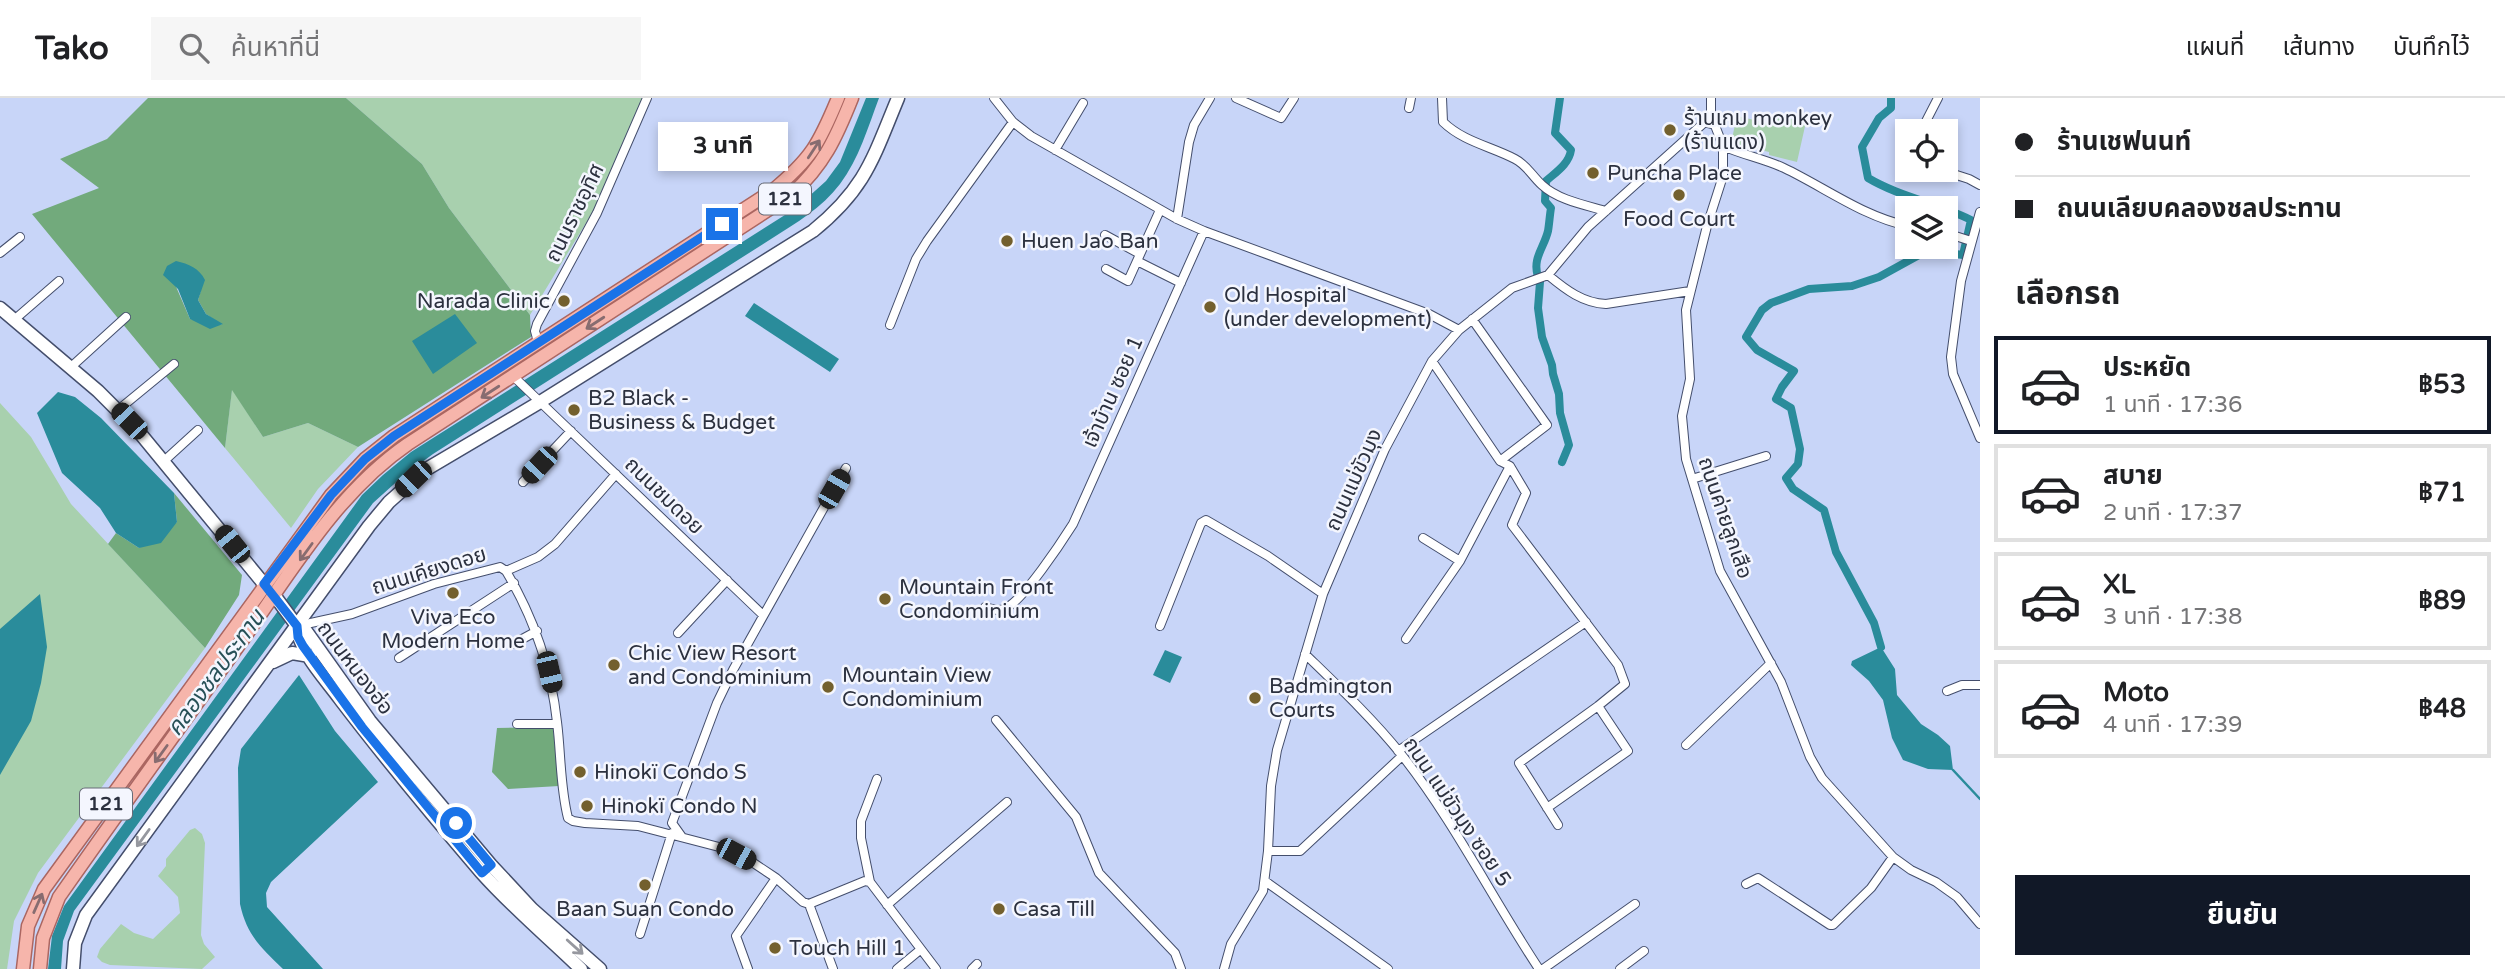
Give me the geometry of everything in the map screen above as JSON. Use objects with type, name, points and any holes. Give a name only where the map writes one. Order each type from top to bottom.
[{"type":"main road","name":"121","points":[[23,969],[28,926],[44,889],[331,495],[365,459],[394,436],[772,191],[793,174],[815,148],[838,98]]},
{"type":"main road","name":"121","points":[[40,969],[43,938],[59,897],[337,510],[369,474],[408,444],[791,195],[809,178],[827,154],[852,98]]},
{"type":"main road","points":[[73,969],[75,943],[86,915],[369,526],[413,479],[813,231],[834,214],[864,178],[898,98]]},
{"type":"main road","points":[[0,308],[118,410],[164,461],[275,595],[297,626]]},
{"type":"main road","points":[[538,342],[547,354]]},
{"type":"main road","name":"ถนนหนองฮ่อ","points":[[297,626],[298,637],[310,656],[362,727],[486,869],[581,969]]},
{"type":"main road","name":"ถนนหนองฮ่อ","points":[[297,626],[306,631],[370,721],[486,869],[600,969]]},
{"type":"main road","points":[[270,664],[292,653],[310,656]]},
{"type":"street","name":"ถนนราชอุทิศ","points":[[538,342],[535,331],[537,324],[597,213],[647,98]]},
{"type":"street","points":[[994,98],[1013,122],[1031,136],[1177,219],[1204,232],[1429,314],[1459,330]]},
{"type":"street","points":[[1177,219],[1189,142],[1194,125],[1210,98]]},
{"type":"street","points":[[1236,98],[1281,118],[1294,98]]},
{"type":"street","points":[[1409,108],[1410,98]]},
{"type":"street","points":[[1442,98],[1443,122],[1450,128],[1480,146],[1523,164],[1542,186],[1555,194],[1606,211]]},
{"type":"street","name":"ถนนค่ายลูกเสือ","points":[[1711,98],[1711,119],[1723,146],[1724,165],[1721,187],[1707,226],[1690,291],[1685,326],[1689,379],[1682,416],[1683,441],[1692,479],[1720,570],[1781,682],[1810,757],[1822,778],[1893,857],[1957,897],[1980,924]]},
{"type":"street","points":[[1927,119],[1938,98]]},
{"type":"street","points":[[1055,150],[1083,103]]},
{"type":"street","name":"ถนนแม่ขัวมุง","points":[[1224,969],[1231,944],[1258,902],[1265,881],[1271,786],[1277,751],[1323,594],[1385,449],[1432,361],[1459,330],[1512,288],[1548,275],[1588,228],[1689,135],[1711,119]]},
{"type":"street","points":[[890,325],[916,259],[1013,122]]},
{"type":"street","points":[[1723,146],[1782,167],[1866,212],[1895,223]]},
{"type":"street","points":[[1958,175],[1980,185]]},
{"type":"street","points":[[1106,269],[1128,281],[1160,210]]},
{"type":"street","points":[[1980,212],[1967,239],[1951,357],[1953,374],[1980,438]]},
{"type":"street","name":"เจ้าบ้าน ซอย 1","points":[[985,607],[998,610],[1008,607],[1047,562],[1073,524],[1204,232]]},
{"type":"street","points":[[1105,235],[1181,283]]},
{"type":"street","points":[[1958,236],[1967,239]]},
{"type":"street","points":[[0,253],[20,237]]},
{"type":"street","points":[[1548,275],[1575,295],[1596,303],[1690,291]]},
{"type":"street","points":[[14,320],[59,281]]},
{"type":"street","points":[[71,367],[126,317]]},
{"type":"street","points":[[1472,319],[1547,425],[1500,461]]},
{"type":"street","points":[[1432,361],[1500,461],[1510,466],[1526,493],[1512,525],[1618,665],[1625,684],[1519,763],[1558,825]]},
{"type":"street","points":[[118,410],[174,364]]},
{"type":"street","name":"ถนนชมดอย","points":[[513,376],[763,615]]},
{"type":"street","points":[[164,461],[198,430]]},
{"type":"street","points":[[523,482],[570,430]]},
{"type":"street","points":[[1692,479],[1766,456]]},
{"type":"street","points":[[1406,639],[1460,561],[1510,466]]},
{"type":"street","points":[[683,837],[672,823],[717,703],[846,468]]},
{"type":"street","points":[[506,571],[538,557],[555,544],[616,474]]},
{"type":"street","points":[[1160,626],[1201,523],[1206,520],[1268,556],[1323,594]]},
{"type":"street","points":[[1423,538],[1460,561]]},
{"type":"street","name":"ถนนเคียงดอย","points":[[297,626],[352,614],[434,584],[500,567],[506,571],[513,583],[537,631],[554,694],[568,818],[573,821],[638,826],[736,854],[776,878],[803,902],[809,904]]},
{"type":"street","points":[[678,633],[727,580]]},
{"type":"street","points":[[399,658],[513,583]]},
{"type":"street","points":[[1268,851],[1300,851],[1400,753],[1586,622]]},
{"type":"street","points":[[513,644],[537,631]]},
{"type":"street","name":"ถนน แม่ขัวมุง ซอย 5","points":[[1305,654],[1351,698],[1400,753],[1541,969]]},
{"type":"street","points":[[1686,745],[1771,663]]},
{"type":"street","points":[[1947,691],[1962,685],[1980,685]]},
{"type":"street","points":[[1547,808],[1628,751],[1598,706]]},
{"type":"street","points":[[996,720],[1076,817],[1099,873],[1175,953],[1181,969]]},
{"type":"street","points":[[517,724],[557,724]]},
{"type":"street","points":[[877,779],[861,821],[861,838],[870,882],[936,969]]},
{"type":"street","points":[[887,905],[1007,802]]},
{"type":"street","points":[[640,934],[673,834]]},
{"type":"street","points":[[1746,884],[1758,878],[1833,926],[1871,888],[1893,857]]},
{"type":"street","points":[[748,969],[736,936],[776,878]]},
{"type":"street","points":[[833,969],[809,904],[865,881],[870,882]]},
{"type":"street","points":[[1265,881],[1388,969]]},
{"type":"street","points":[[1541,969],[1634,904]]},
{"type":"street","points":[[897,969],[920,950]]},
{"type":"street","points":[[1620,969],[1644,951]]},
{"type":"shaded area","points":[[148,98],[346,98],[422,164],[449,208],[530,315],[531,337],[358,447],[308,423],[263,437],[232,390],[225,448],[32,214],[99,188],[60,159],[107,139]],"holes":[[[174,282],[201,290],[198,300],[206,314],[222,325],[190,319]]]},
{"type":"shaded area","points":[[346,98],[643,98],[597,205],[530,315],[449,208],[422,164]]},
{"type":"shaded area","points":[[866,98],[879,98],[858,153],[840,184],[817,208],[433,454],[373,503],[74,911],[63,941],[61,969],[48,969],[52,936],[64,906],[362,495],[411,452],[796,208],[826,181],[840,162]]},
{"type":"shaded area","points":[[1737,116],[1776,125],[1778,116],[1806,122],[1797,162],[1731,143]]},
{"type":"shaded area","points":[[176,261],[193,267],[203,276],[205,280],[198,300],[206,314],[223,324],[210,329],[190,319],[178,289],[163,275],[167,266]]},
{"type":"shaded area","points":[[754,303],[839,359],[830,372],[745,316]]},
{"type":"shaded area","points":[[455,314],[477,343],[433,374],[412,341]]},
{"type":"shaded area","points":[[232,389],[263,437],[308,423],[358,447],[318,489],[291,528],[225,448]]},
{"type":"shaded area","points":[[58,392],[75,397],[101,418],[174,493],[177,522],[161,543],[139,548],[116,533],[100,508],[62,473],[37,413]]},
{"type":"shaded area","points":[[0,403],[31,437],[71,504],[205,648],[38,873],[14,921],[7,969],[0,969]]},
{"type":"shaded area","points":[[174,493],[242,575],[239,595],[205,648],[108,544],[116,533],[139,548],[177,522]]},
{"type":"shaded area","points":[[40,594],[47,647],[41,683],[31,721],[0,775],[0,629]]},
{"type":"shaded area","points":[[1881,647],[1895,669],[1897,695],[1921,724],[1950,746],[1953,770],[1928,769],[1903,760],[1892,738],[1883,700],[1869,681],[1851,665],[1852,661]]},
{"type":"shaded area","points":[[1165,650],[1182,657],[1170,683],[1153,675]]},
{"type":"shaded area","points":[[299,675],[335,731],[378,782],[271,882],[266,893],[267,907],[323,969],[283,969],[251,933],[240,904],[238,768],[241,749]]},
{"type":"shaded area","points":[[553,727],[559,786],[508,789],[492,772],[497,728]]},
{"type":"shaded area","points":[[195,828],[202,834],[205,843],[201,935],[204,944],[215,957],[202,969],[110,965],[102,962],[97,957],[100,949],[121,924],[134,933],[153,939],[180,913],[178,897],[158,876],[166,866],[166,859],[190,830]]},
{"type":"waterway","points":[[1538,277],[1536,264],[1548,231],[1551,208],[1545,201],[1546,181],[1565,164],[1571,150],[1555,133],[1560,98]]},
{"type":"waterway","points":[[1881,647],[1874,623],[1836,552],[1824,510],[1793,489],[1786,478],[1798,464],[1800,449],[1791,408],[1776,399],[1794,371],[1757,350],[1746,337],[1762,310],[1771,303],[1809,289],[1852,286],[1879,277],[1919,255],[1963,255],[1971,220],[1868,178],[1862,147],[1879,118],[1891,108],[1891,98]]},
{"type":"waterway","points":[[1540,282],[1538,308],[1542,337],[1552,365],[1559,394],[1560,413],[1569,445],[1562,462]]},
{"type":"waterway","points":[[1953,770],[1980,799]]},
{"type":"place","name":"ร้านเกม monkey (ร้านแดง)","points":[[1670,130]]},
{"type":"place","name":"Puncha Place","points":[[1593,173]]},
{"type":"place","name":"Food Court","points":[[1679,195]]},
{"type":"place","name":"Huen Jao Ban","points":[[1007,241]]},
{"type":"place","name":"Narada Clinic","points":[[564,301]]},
{"type":"place","name":"Old Hospital (under development)","points":[[1210,307]]},
{"type":"place","name":"B2 Black - Business & Budget","points":[[574,410]]},
{"type":"place","name":"Viva Eco Modern Home","points":[[453,593]]},
{"type":"place","name":"Mountain Front Condominium","points":[[885,599]]},
{"type":"place","name":"Chic View Resort and Condominium","points":[[614,665]]},
{"type":"place","name":"Mountain View Condominium","points":[[828,687]]},
{"type":"place","name":"Badmington Courts","points":[[1255,698]]},
{"type":"place","name":"Hinokï Condo S","points":[[580,772]]},
{"type":"place","name":"Hinokï Condo N","points":[[587,806]]},
{"type":"place","name":"Baan Suan Condo","points":[[645,885]]},
{"type":"place","name":"Casa Till","points":[[999,909]]},
{"type":"place","name":"Touch Hill 1","points":[[775,948]]},
{"type":"route","points":[[456,823],[491,865],[482,873],[328,683],[298,637],[297,626],[264,584],[347,476],[394,436],[722,224]]},
{"type":"water label","name":"คลองชลประทาน","points":[[216,673]]}]
